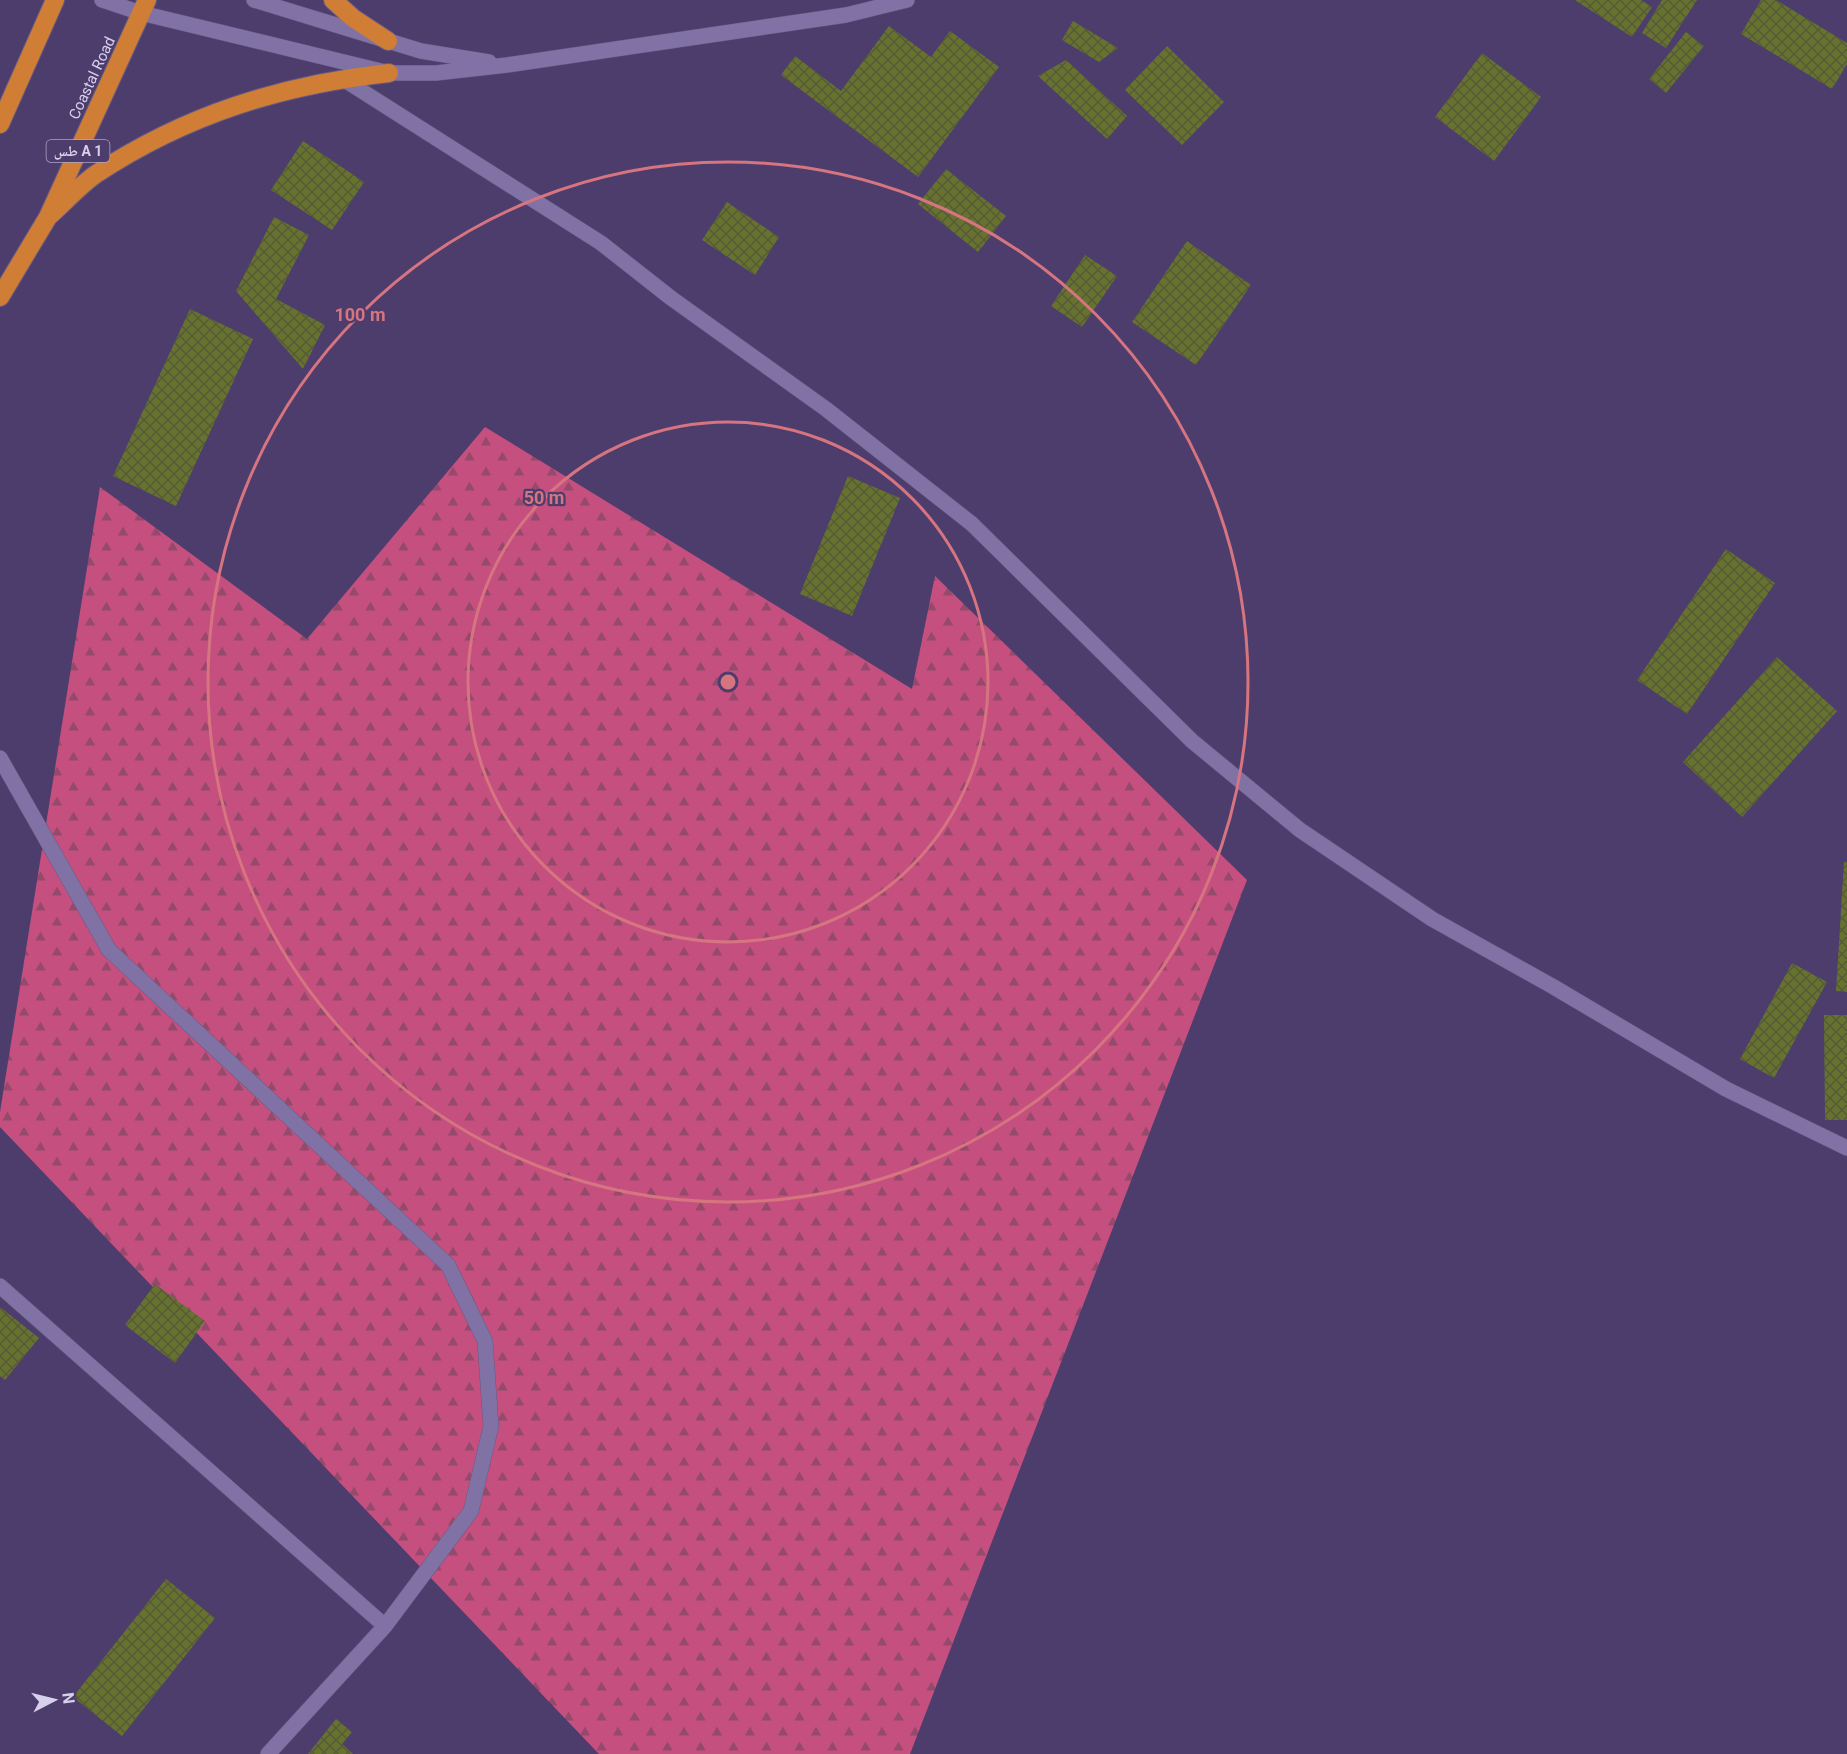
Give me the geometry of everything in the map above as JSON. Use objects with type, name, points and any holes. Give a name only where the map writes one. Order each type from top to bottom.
[{"type":"highway","points":[[0,124],[55,0]]},
{"type":"highway","points":[[333,0],[353,18],[388,41]]},
{"type":"highway","name":"Coastal Road","points":[[0,297],[48,217],[144,7]]},
{"type":"highway","points":[[48,217],[94,176],[172,131],[213,113],[298,87],[343,78],[389,73]]},
{"type":"street","points":[[102,0],[144,7],[389,73],[436,73],[507,65],[846,15],[907,0]]},
{"type":"street","points":[[254,0],[421,51],[507,65]]},
{"type":"street","points":[[343,78],[601,243],[671,298],[826,409],[972,524],[1192,741],[1300,830],[1432,919],[1552,986],[1726,1089],[1847,1148]]},
{"type":"street","points":[[0,758],[109,950],[448,1265],[485,1341],[491,1426],[471,1511],[385,1626],[268,1754]]},
{"type":"street","points":[[0,1286],[385,1626]]},
{"type":"green space","points":[[485,427],[912,689],[935,576],[1247,880],[910,1754],[599,1754],[0,1127],[0,1112],[100,487],[307,639]]},
{"type":"building","points":[[1575,0],[1641,0],[1652,7],[1632,37]]},
{"type":"building","points":[[1662,0],[1697,0],[1666,48],[1642,33]]},
{"type":"building","points":[[1761,0],[1776,0],[1847,43],[1847,64],[1832,89],[1741,34]]},
{"type":"building","points":[[1073,21],[1118,48],[1099,62],[1062,40]]},
{"type":"building","points":[[889,26],[931,57],[950,31],[999,67],[918,177],[781,75],[795,56],[841,91]]},
{"type":"building","points":[[1686,32],[1704,46],[1666,93],[1649,79]]},
{"type":"building","points":[[1167,46],[1224,102],[1182,145],[1125,90]]},
{"type":"building","points":[[1482,53],[1541,97],[1494,161],[1435,117]]},
{"type":"building","points":[[1066,60],[1127,116],[1107,139],[1038,76]]},
{"type":"building","points":[[303,141],[364,182],[332,230],[271,190]]},
{"type":"building","points":[[946,169],[1006,216],[978,252],[918,204]]},
{"type":"building","points":[[727,202],[779,237],[755,275],[702,240]]},
{"type":"building","points":[[274,217],[309,235],[276,299],[325,325],[303,369],[236,291]]},
{"type":"building","points":[[1187,241],[1251,285],[1196,365],[1132,322]]},
{"type":"building","points":[[1085,255],[1117,276],[1082,327],[1051,306]]},
{"type":"building","points":[[190,309],[253,339],[176,506],[113,476]]},
{"type":"building","points":[[848,476],[900,498],[852,616],[800,594]]},
{"type":"building","points":[[1726,549],[1775,583],[1687,714],[1637,680]]},
{"type":"building","points":[[1777,657],[1837,711],[1742,817],[1683,762]]},
{"type":"building","points":[[1844,862],[1847,862],[1847,992],[1836,991]]},
{"type":"building","points":[[1792,963],[1827,982],[1774,1078],[1740,1059]]},
{"type":"building","points":[[1824,1015],[1847,1015],[1847,1120],[1825,1120]]},
{"type":"building","points":[[155,1284],[205,1321],[175,1363],[125,1325]]},
{"type":"building","points":[[0,1307],[39,1338],[5,1380],[0,1376]]},
{"type":"building","points":[[166,1579],[215,1618],[122,1736],[73,1697]]},
{"type":"building","points":[[336,1719],[352,1732],[342,1744],[353,1754],[308,1754]]}]
